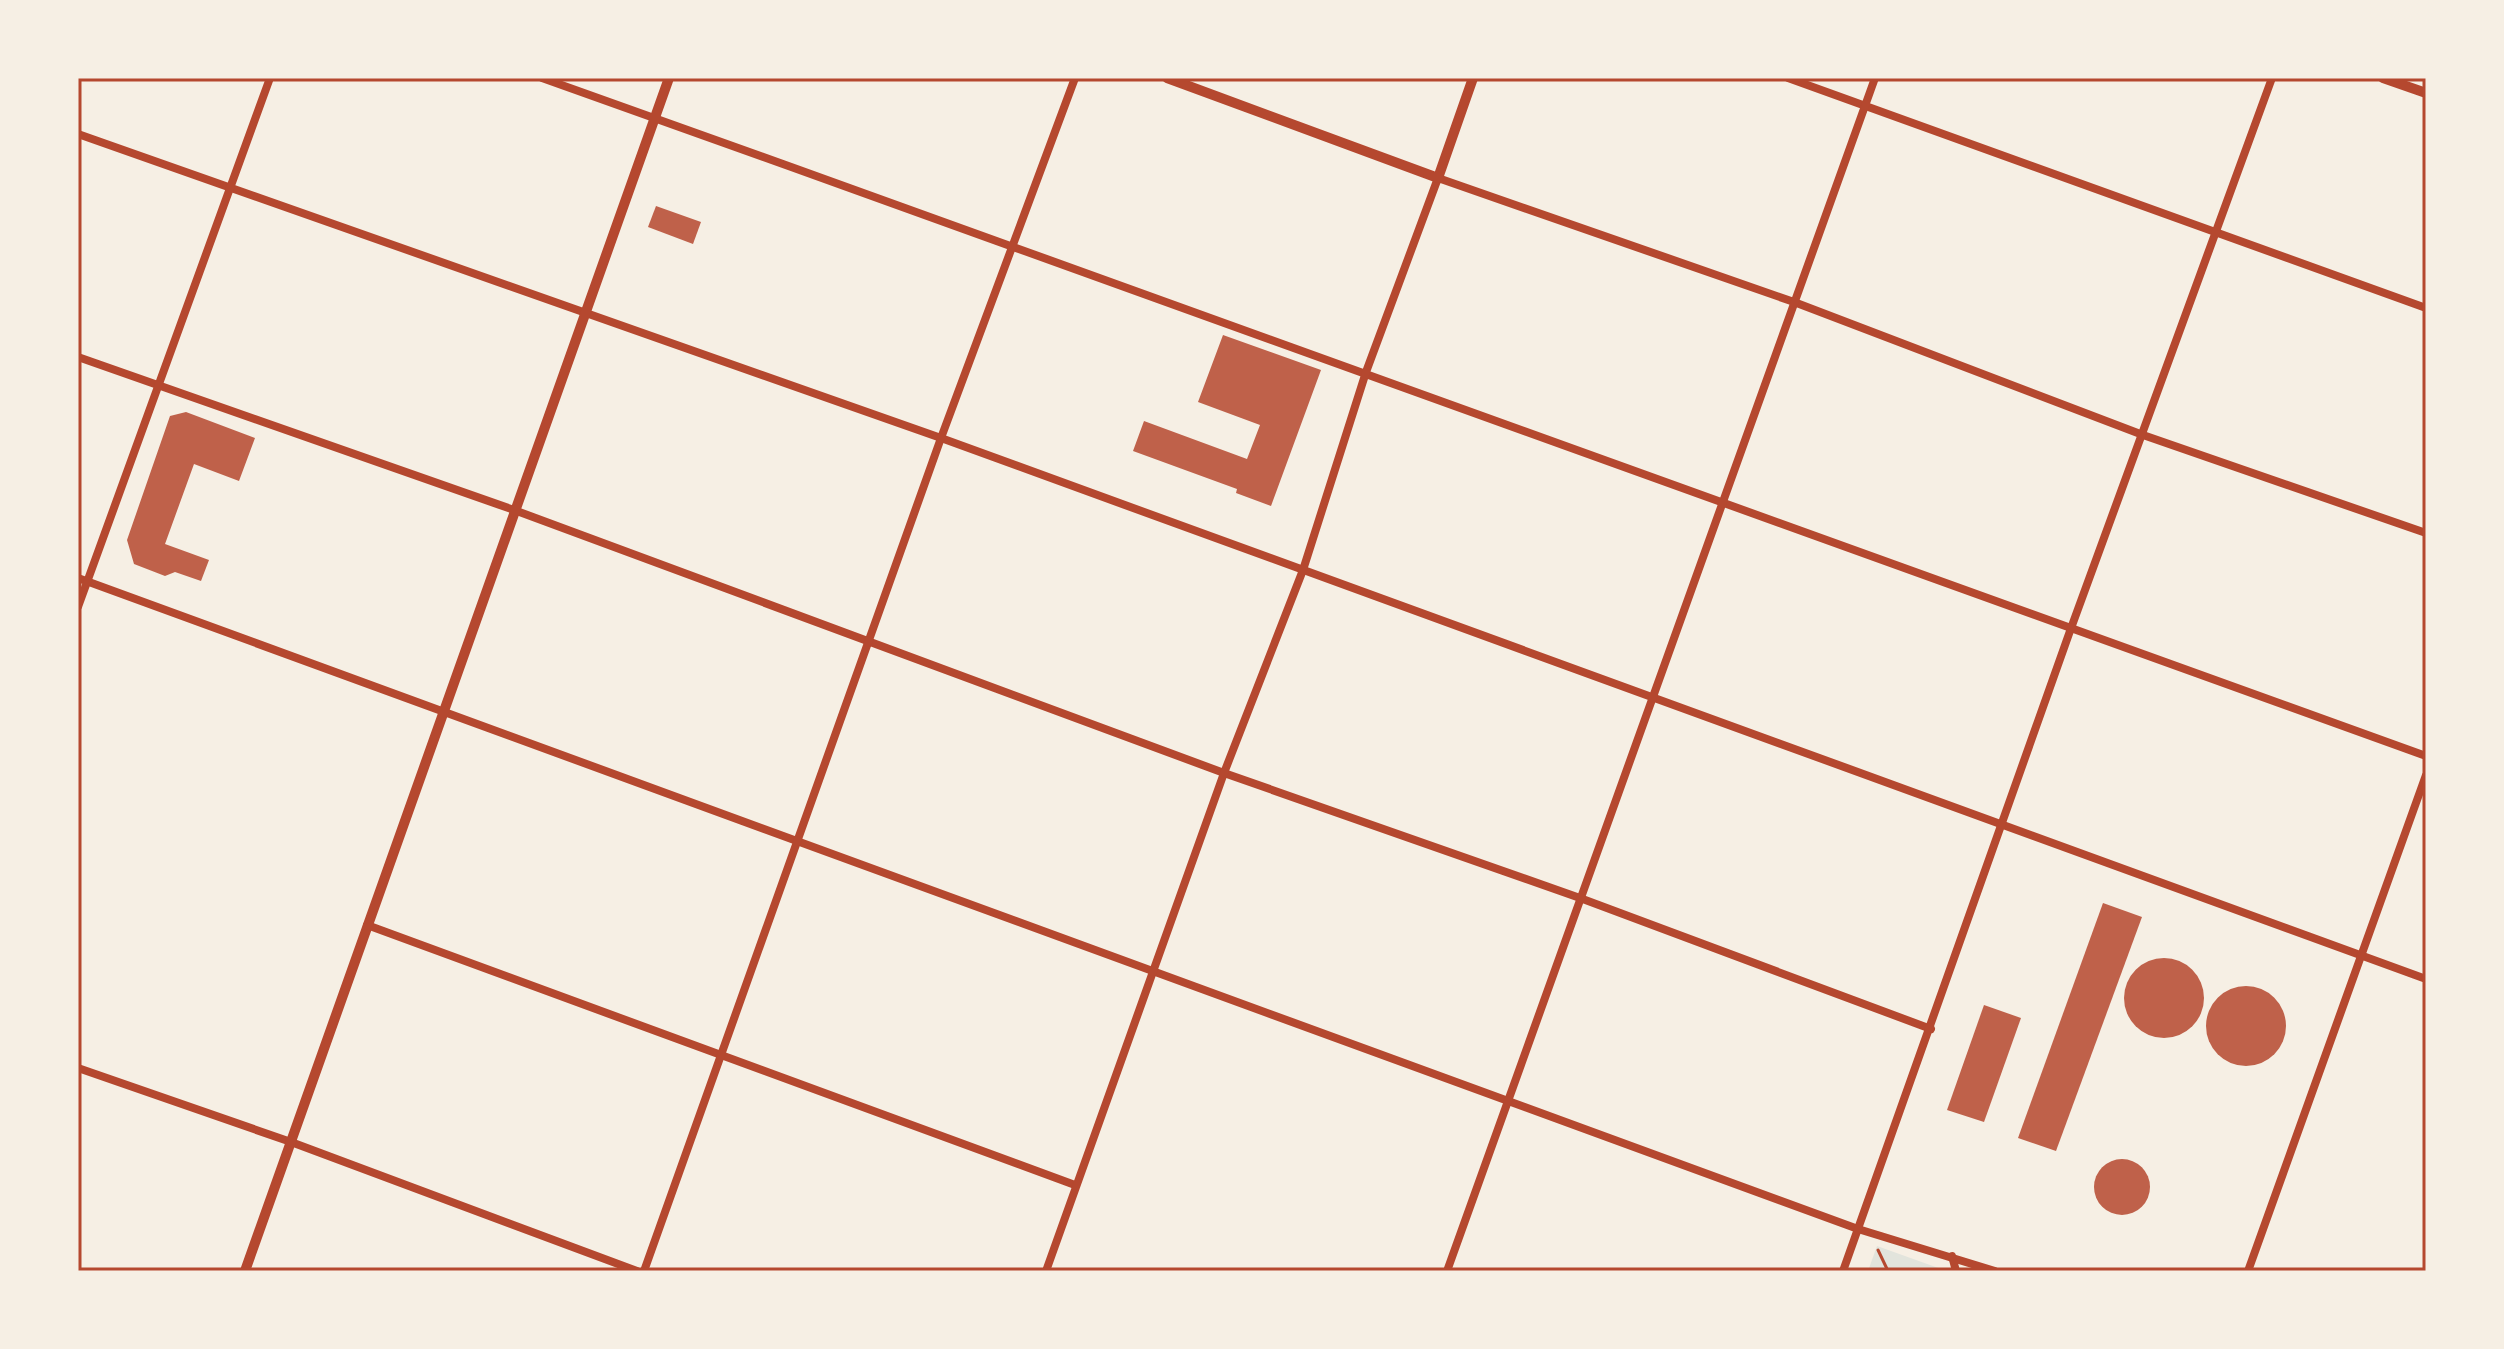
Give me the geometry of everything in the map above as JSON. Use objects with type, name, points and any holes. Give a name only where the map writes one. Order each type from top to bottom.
[{"type":"street","points":[[78,607],[82,580],[159,386],[270,78]]},
{"type":"street","points":[[542,78],[1366,372],[2070,631],[2426,756]]},
{"type":"street","points":[[245,1271],[669,78]]},
{"type":"street","points":[[644,1271],[941,438],[1075,78]]},
{"type":"street","points":[[1167,78],[1438,178],[1794,302],[2143,435],[2426,533]]},
{"type":"street","points":[[1046,1271],[1224,773],[1303,570],[1366,372],[1473,78]]},
{"type":"street","points":[[1788,78],[2216,235],[2426,308]]},
{"type":"street","points":[[1447,1271],[1875,78]]},
{"type":"street","points":[[1843,1271],[2070,631],[2272,78]]},
{"type":"street","points":[[2383,78],[2426,93]]},
{"type":"street","points":[[78,134],[941,438],[2426,979]]},
{"type":"street","points":[[78,357],[514,510],[1224,773],[1580,898],[1931,1029]]},
{"type":"street","points":[[82,580],[1858,1229],[1995,1271]]},
{"type":"street","points":[[2248,1271],[2426,775]]},
{"type":"street","points":[[367,925],[1075,1185]]},
{"type":"street","points":[[78,1068],[291,1142],[637,1271]]},
{"type":"street","points":[[1952,1256],[1956,1271]]},
{"type":"path","points":[[1877,1246],[1888,1271]]},
{"type":"shaded area","points":[[1877,1246],[1944,1270],[1945,1271],[1868,1271]]},
{"type":"building","points":[[656,206],[701,222],[693,244],[648,227]]},
{"type":"building","points":[[1223,335],[1321,370],[1271,506],[1236,493],[1237,489],[1133,451],[1144,421],[1247,459],[1260,425],[1198,402]]},
{"type":"building","points":[[186,412],[255,438],[239,481],[194,464],[165,544],[209,560],[201,581],[175,572],[165,576],[134,564],[127,540],[170,416]]},
{"type":"building","points":[[2103,903],[2142,917],[2056,1151],[2018,1138]]},
{"type":"building","points":[[2164,958],[2179,961],[2192,970],[2201,983],[2204,998],[2201,1013],[2192,1026],[2179,1035],[2164,1038],[2149,1035],[2136,1026],[2127,1013],[2124,998],[2127,983],[2136,970],[2149,961]]},
{"type":"building","points":[[2246,986],[2261,989],[2274,998],[2283,1011],[2286,1026],[2283,1041],[2274,1054],[2261,1063],[2246,1066],[2231,1063],[2218,1054],[2209,1041],[2206,1026],[2209,1011],[2218,998],[2231,989]]},
{"type":"building","points":[[1984,1005],[2021,1018],[1984,1122],[1947,1110]]},
{"type":"building","points":[[2122,1159],[2142,1167],[2150,1187],[2142,1207],[2122,1215],[2102,1207],[2094,1187],[2102,1167]]}]
